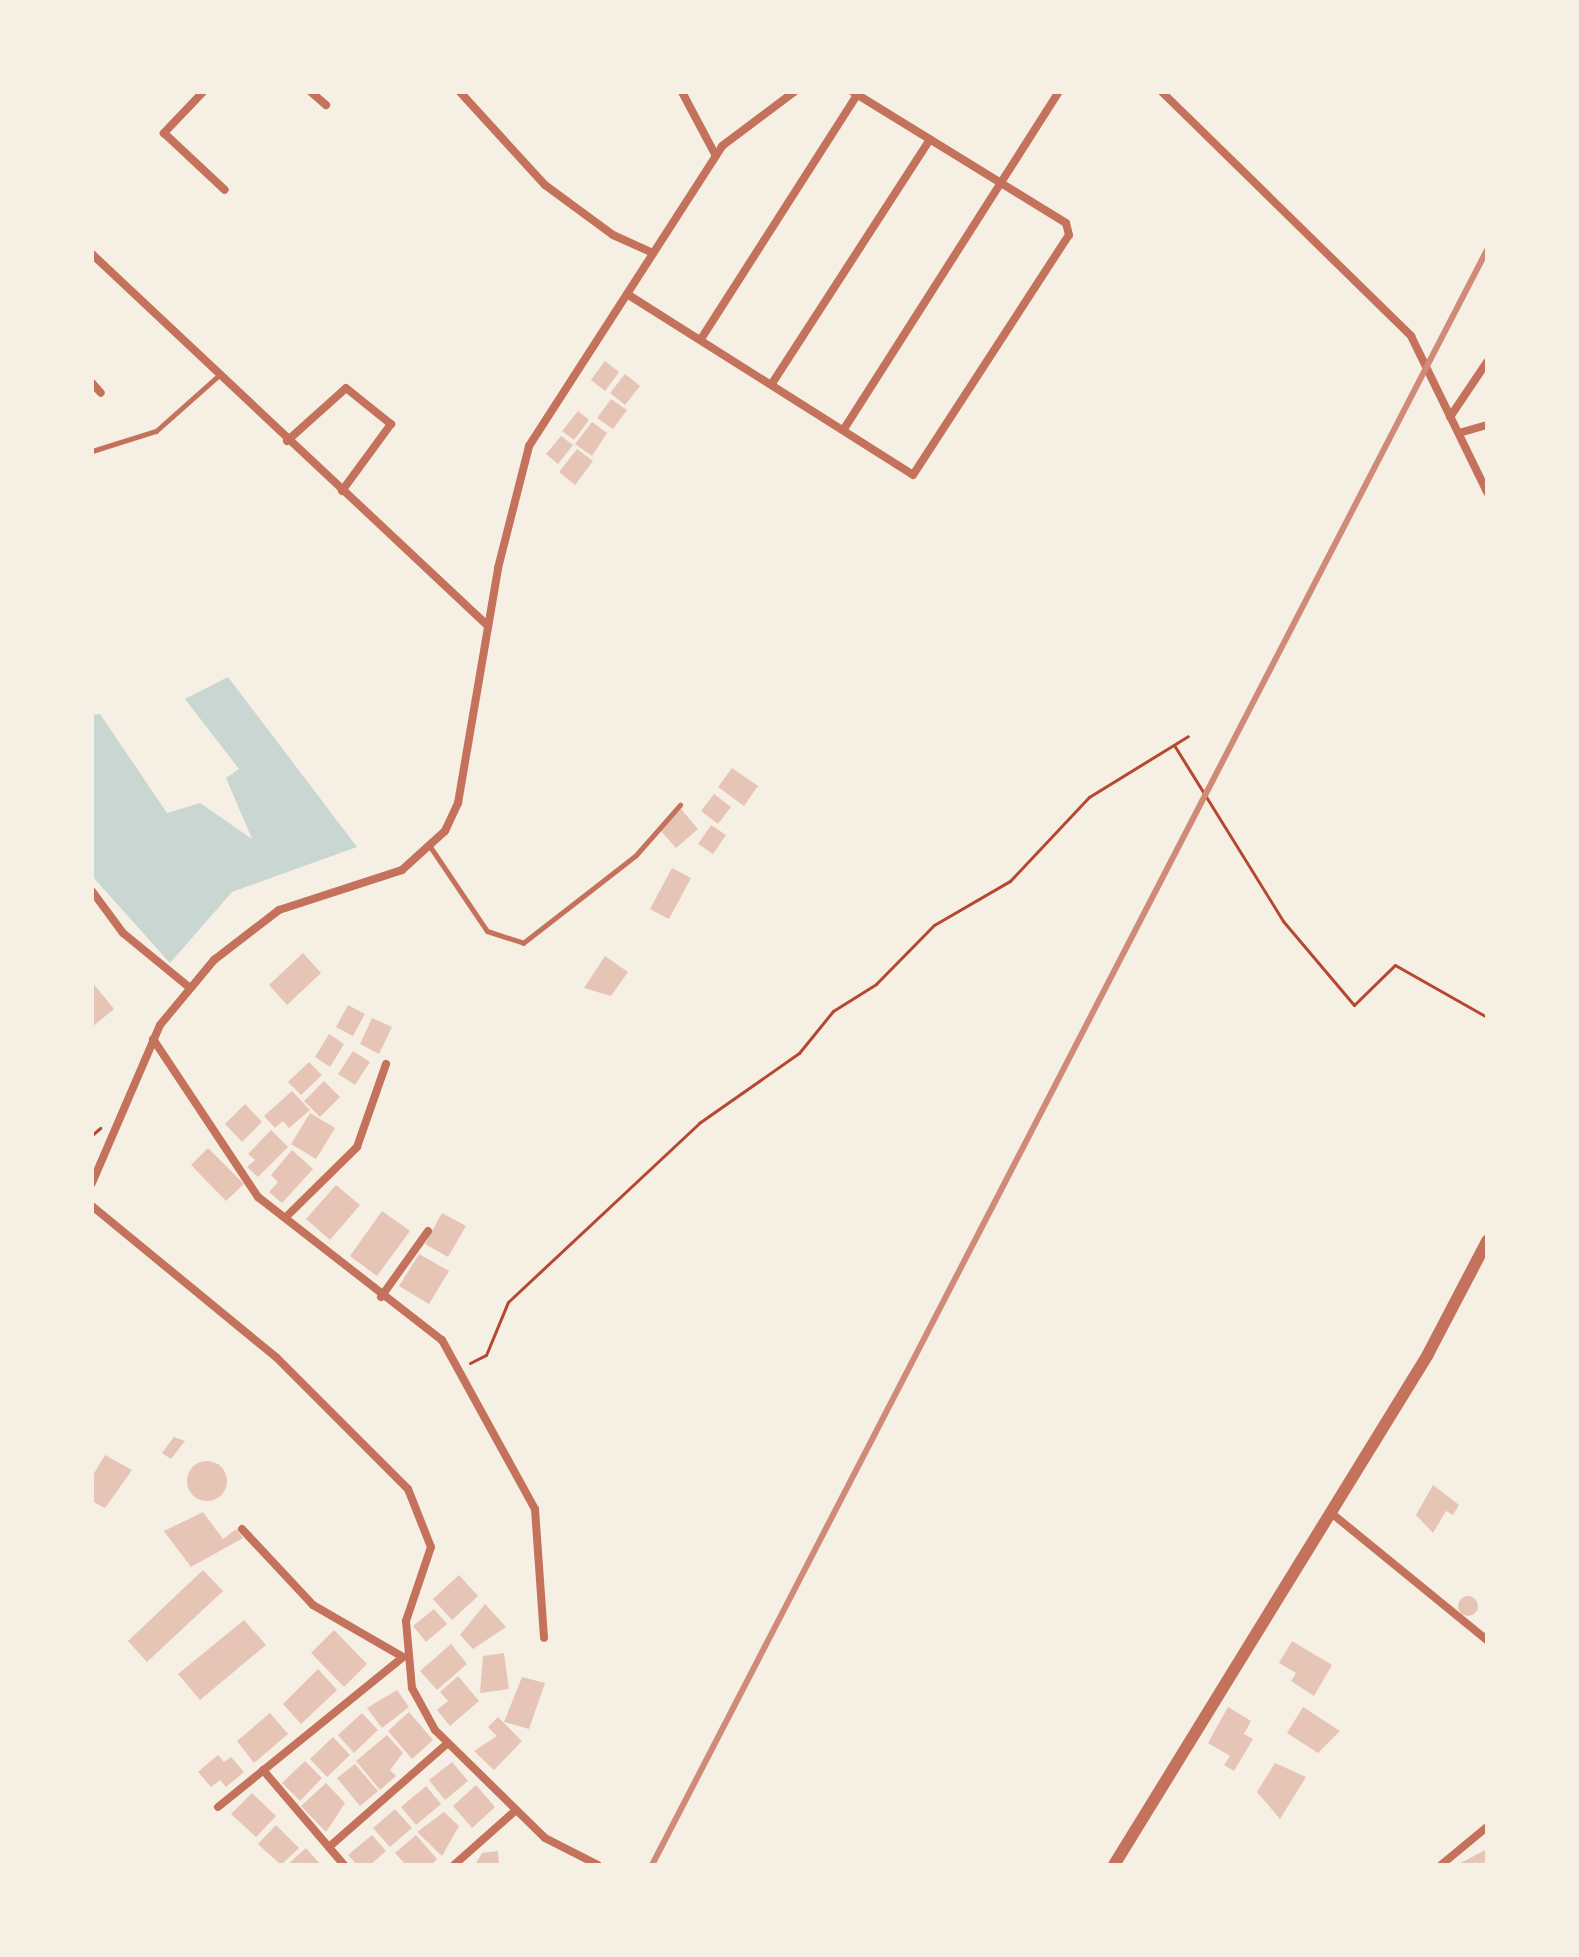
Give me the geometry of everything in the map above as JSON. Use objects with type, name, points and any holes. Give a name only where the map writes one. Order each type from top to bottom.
[{"type":"street","points":[[203,92],[164,133],[225,190]]},
{"type":"street","points":[[311,92],[326,105]]},
{"type":"street","points":[[460,92],[545,185],[613,235],[653,253]]},
{"type":"street","points":[[682,92],[716,156]]},
{"type":"street","points":[[92,1183],[153,1039],[189,987],[265,918],[402,870],[431,848],[458,803],[488,626],[529,446],[716,156],[747,122],[794,92]]},
{"type":"street","points":[[844,429],[1059,92]]},
{"type":"street","points":[[1162,92],[1411,336],[1487,492]]},
{"type":"street","points":[[627,294],[701,339],[773,382],[913,475],[1069,235],[1066,223],[855,93],[701,339]]},
{"type":"street","points":[[773,382],[930,139]]},
{"type":"street","points":[[92,254],[287,441],[488,626]]},
{"type":"street","points":[[1450,417],[1487,362]]},
{"type":"street","points":[[92,383],[101,393]]},
{"type":"street","points":[[287,441],[346,388],[391,424],[342,491]]},
{"type":"street","points":[[1459,433],[1487,425]]},
{"type":"street","points":[[92,891],[123,933],[189,987]]},
{"type":"street","points":[[153,1039],[238,1175],[381,1297],[431,1328],[457,1366],[535,1509],[544,1638]]},
{"type":"street","points":[[286,1217],[357,1147],[386,1064]]},
{"type":"street","points":[[92,1206],[277,1358],[415,1498],[431,1547],[406,1621],[403,1657],[412,1688],[448,1743],[545,1838],[598,1865]]},
{"type":"street","points":[[381,1297],[428,1231]]},
{"type":"street","points":[[1114,1865],[1427,1356],[1487,1241]]},
{"type":"street","points":[[1330,1512],[1487,1640]]},
{"type":"street","points":[[242,1529],[313,1605],[403,1657]]},
{"type":"street","points":[[218,1807],[403,1657]]},
{"type":"street","points":[[329,1847],[448,1743]]},
{"type":"street","points":[[263,1770],[344,1865]]},
{"type":"street","points":[[454,1865],[516,1810]]},
{"type":"street","points":[[1441,1865],[1487,1827]]},
{"type":"lane","points":[[92,451],[156,431],[218,376]]},
{"type":"lane","points":[[431,848],[487,931],[523,943],[636,855],[680,805]]},
{"type":"path","points":[[457,1366],[486,1355],[508,1302],[699,1123],[799,1053],[833,1011],[876,984],[934,925],[1010,881],[1089,797],[1188,736]]},
{"type":"path","points":[[1174,745],[1283,921],[1354,1005],[1395,965],[1487,1017]]},
{"type":"shaded area","points":[[228,677],[357,847],[232,892],[170,963],[92,876],[92,715],[100,714],[167,813],[200,803],[252,839],[226,778],[239,769],[185,699]]},
{"type":"building","points":[[605,361],[619,372],[605,391],[591,380]]},
{"type":"building","points":[[625,374],[640,386],[625,405],[610,393]]},
{"type":"building","points":[[611,399],[627,410],[613,429],[597,418]]},
{"type":"building","points":[[578,411],[589,420],[574,440],[562,431]]},
{"type":"building","points":[[592,422],[607,433],[592,456],[575,444]]},
{"type":"building","points":[[561,436],[573,445],[558,464],[546,454]]},
{"type":"building","points":[[577,449],[593,461],[575,485],[559,472]]},
{"type":"building","points":[[732,768],[758,786],[744,806],[718,787]]},
{"type":"building","points":[[714,794],[731,807],[718,824],[701,811]]},
{"type":"building","points":[[681,809],[698,829],[676,848],[659,829]]},
{"type":"building","points":[[711,825],[726,835],[713,854],[698,844]]},
{"type":"building","points":[[672,868],[691,878],[669,919],[650,909]]},
{"type":"building","points":[[303,953],[321,973],[287,1005],[269,985]]},
{"type":"building","points":[[605,956],[628,972],[611,996],[584,988]]},
{"type":"building","points":[[92,982],[114,1009],[92,1027]]},
{"type":"building","points":[[348,1005],[365,1014],[353,1036],[336,1027]]},
{"type":"building","points":[[372,1018],[392,1027],[379,1054],[360,1044]]},
{"type":"building","points":[[329,1034],[344,1044],[330,1067],[315,1057]]},
{"type":"building","points":[[353,1051],[370,1062],[355,1085],[338,1074]]},
{"type":"building","points":[[309,1062],[322,1075],[301,1095],[288,1082]]},
{"type":"building","points":[[324,1081],[340,1097],[320,1117],[304,1101]]},
{"type":"building","points":[[292,1091],[310,1110],[289,1128],[283,1121],[275,1128],[264,1116]]},
{"type":"building","points":[[245,1104],[262,1122],[242,1142],[225,1124]]},
{"type":"building","points":[[310,1113],[335,1128],[316,1159],[291,1144]]},
{"type":"building","points":[[271,1130],[288,1147],[258,1177],[247,1167],[255,1160],[248,1154]]},
{"type":"building","points":[[208,1148],[244,1184],[226,1201],[191,1165]]},
{"type":"building","points":[[292,1150],[313,1169],[282,1203],[269,1192],[278,1182],[271,1175]]},
{"type":"building","points":[[336,1185],[360,1205],[330,1240],[306,1219]]},
{"type":"building","points":[[382,1211],[410,1231],[377,1276],[350,1256]]},
{"type":"building","points":[[442,1213],[466,1226],[448,1257],[425,1244]]},
{"type":"building","points":[[419,1254],[449,1271],[429,1304],[399,1286]]},
{"type":"building","points":[[174,1437],[185,1441],[171,1459],[162,1453]]},
{"type":"building","points":[[105,1455],[132,1470],[105,1508],[92,1501],[92,1477]]},
{"type":"building","points":[[207,1461],[221,1467],[227,1481],[221,1495],[207,1501],[193,1495],[187,1481],[193,1467]]},
{"type":"building","points":[[1433,1485],[1459,1505],[1453,1515],[1446,1511],[1433,1533],[1416,1515]]},
{"type":"building","points":[[203,1512],[223,1539],[236,1529],[243,1538],[191,1567],[164,1531]]},
{"type":"building","points":[[203,1570],[223,1591],[147,1662],[128,1641]]},
{"type":"building","points":[[459,1575],[478,1596],[452,1620],[433,1599]]},
{"type":"building","points":[[1468,1596],[1475,1599],[1478,1606],[1475,1613],[1468,1616],[1461,1613],[1458,1606],[1461,1599]]},
{"type":"building","points":[[485,1604],[506,1627],[473,1649],[460,1635]]},
{"type":"building","points":[[434,1609],[447,1624],[426,1642],[413,1626]]},
{"type":"building","points":[[244,1620],[266,1645],[200,1700],[178,1674]]},
{"type":"building","points":[[334,1630],[367,1664],[344,1687],[311,1653]]},
{"type":"building","points":[[1292,1641],[1332,1665],[1314,1696],[1291,1681],[1296,1673],[1279,1663]]},
{"type":"building","points":[[451,1644],[467,1664],[437,1690],[420,1671]]},
{"type":"building","points":[[504,1653],[509,1689],[480,1693],[483,1656]]},
{"type":"building","points":[[318,1669],[337,1690],[301,1724],[283,1704]]},
{"type":"building","points":[[458,1676],[479,1701],[450,1726],[437,1710],[448,1701],[440,1692]]},
{"type":"building","points":[[522,1677],[545,1683],[529,1729],[504,1722]]},
{"type":"building","points":[[397,1690],[409,1707],[382,1728],[367,1708]]},
{"type":"building","points":[[1228,1707],[1251,1721],[1244,1734],[1253,1739],[1234,1771],[1224,1765],[1230,1756],[1208,1743]]},
{"type":"building","points":[[1303,1707],[1340,1731],[1318,1753],[1287,1733]]},
{"type":"building","points":[[409,1712],[433,1740],[412,1759],[388,1731]]},
{"type":"building","points":[[270,1713],[288,1734],[254,1763],[237,1741]]},
{"type":"building","points":[[362,1713],[378,1730],[354,1753],[338,1735]]},
{"type":"building","points":[[498,1717],[522,1741],[494,1770],[474,1751],[497,1736],[488,1727]]},
{"type":"building","points":[[387,1735],[403,1753],[390,1770],[396,1776],[380,1790],[356,1761]]},
{"type":"building","points":[[333,1737],[350,1755],[327,1777],[310,1759]]},
{"type":"building","points":[[218,1755],[224,1762],[231,1757],[244,1772],[226,1787],[220,1780],[211,1787],[198,1772]]},
{"type":"building","points":[[305,1761],[322,1778],[300,1801],[282,1783]]},
{"type":"building","points":[[452,1762],[468,1781],[445,1800],[429,1780]]},
{"type":"building","points":[[1275,1763],[1306,1777],[1280,1819],[1257,1792]]},
{"type":"building","points":[[355,1764],[378,1791],[360,1806],[337,1778]]},
{"type":"building","points":[[326,1783],[345,1803],[326,1832],[301,1806]]},
{"type":"building","points":[[476,1785],[495,1807],[472,1828],[453,1806]]},
{"type":"building","points":[[426,1786],[441,1804],[416,1825],[401,1807]]},
{"type":"building","points":[[252,1793],[276,1816],[256,1837],[231,1814]]},
{"type":"building","points":[[395,1809],[412,1828],[390,1847],[373,1828]]},
{"type":"building","points":[[444,1812],[459,1826],[442,1856],[417,1832]]},
{"type":"building","points":[[276,1825],[299,1848],[281,1865],[258,1844]]},
{"type":"building","points":[[372,1835],[386,1851],[370,1865],[357,1865],[348,1855]]},
{"type":"building","points":[[416,1835],[437,1859],[431,1865],[406,1865],[395,1853]]},
{"type":"building","points":[[306,1848],[321,1865],[287,1865]]},
{"type":"building","points":[[1487,1849],[1487,1865],[1457,1865]]},
{"type":"building","points":[[498,1851],[499,1865],[475,1865],[482,1853]]},
{"type":"railway","points":[[652,1865],[1487,250]]}]
